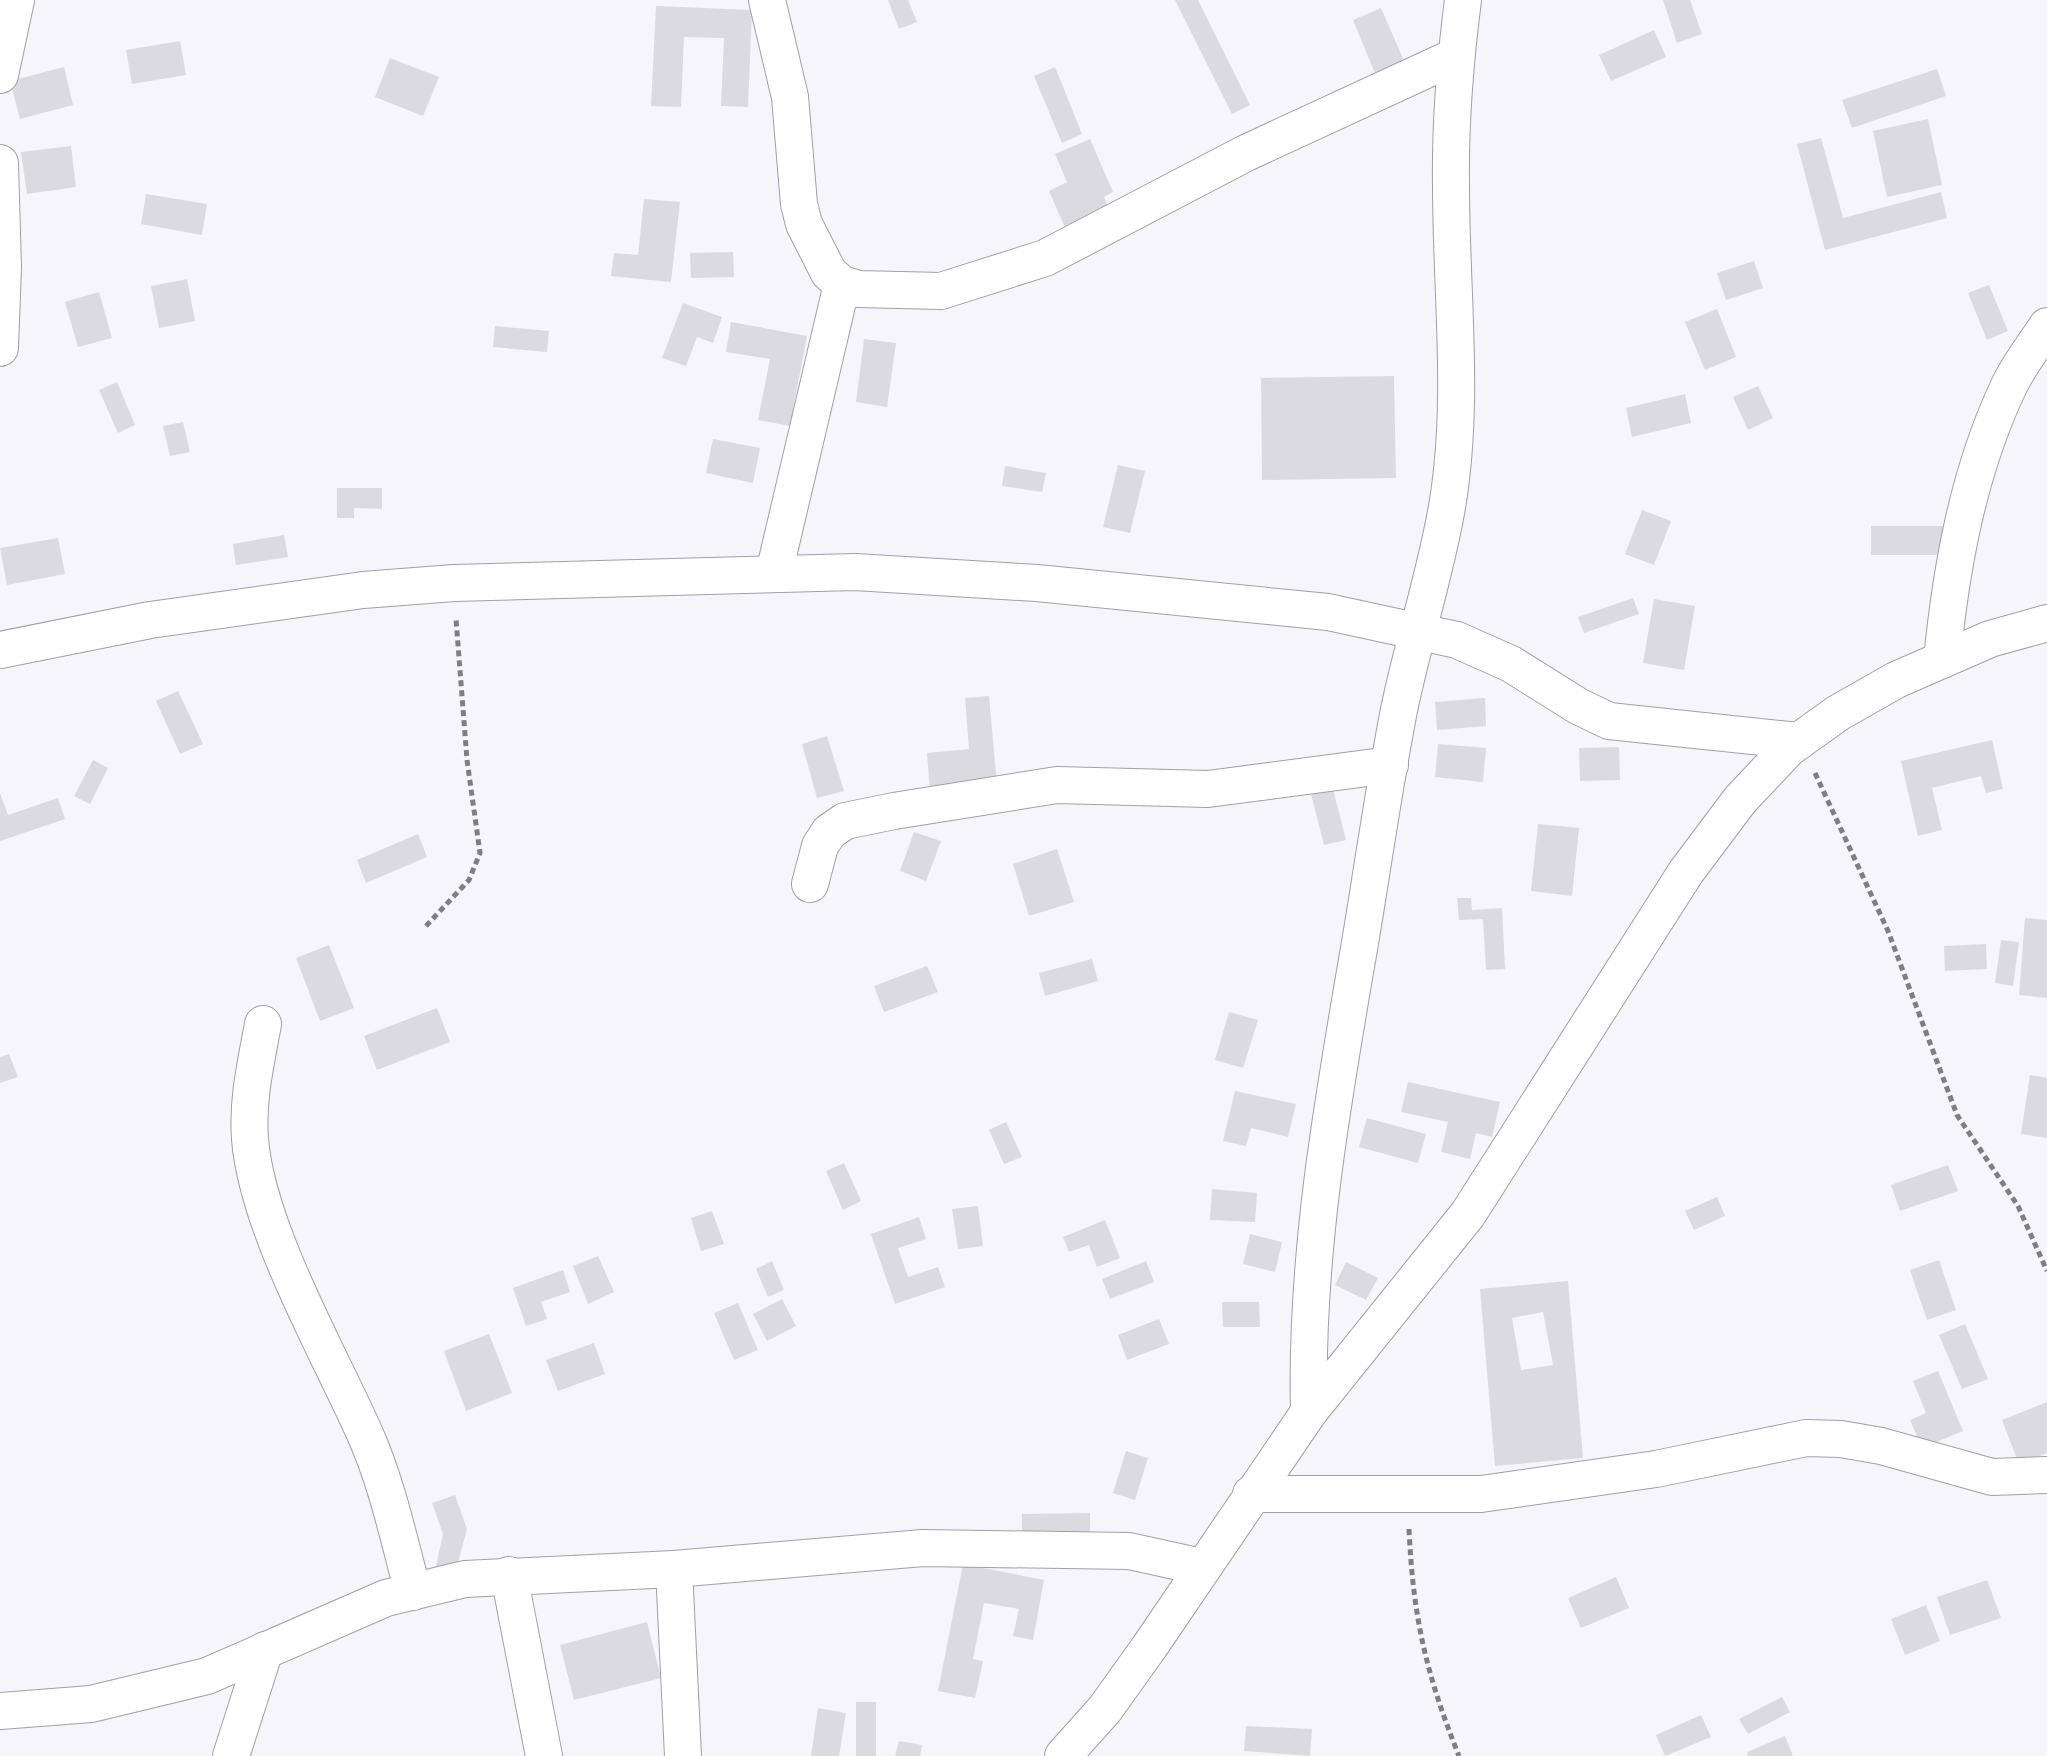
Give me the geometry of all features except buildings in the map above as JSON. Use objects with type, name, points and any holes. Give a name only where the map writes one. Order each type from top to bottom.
[{"type":"street","points":[[0,75],[16,0]]},
{"type":"street","points":[[767,0],[790,97],[801,214],[824,264],[842,284],[858,289],[941,291],[1045,258],[1246,153],[1456,56]]},
{"type":"street","points":[[1309,1412],[1307,1345],[1318,1213],[1341,1045],[1416,632],[1447,509],[1457,429],[1458,331],[1451,188],[1456,56],[1463,0]]},
{"type":"street","points":[[0,163],[3,267],[0,348]]},
{"type":"street","points":[[774,573],[842,284]]},
{"type":"street","points":[[1942,660],[1947,609],[1984,444],[2009,385],[2047,326]]},
{"type":"street","points":[[0,650],[150,620],[363,590],[454,583],[855,572],[1037,583],[1328,612],[1457,640],[1511,664],[1578,706],[1609,721],[1799,741]]},
{"type":"street","points":[[1063,1756],[1105,1709],[1309,1412],[1468,1214],[1709,840],[1740,800],[1799,741],[1896,680],[1990,639],[2047,623]]},
{"type":"street","points":[[810,884],[820,846],[829,832],[845,821],[1046,786],[1208,789],[1390,765]]},
{"type":"street","points":[[263,1024],[249,1095],[250,1141],[260,1189],[288,1267],[366,1437],[413,1592]]},
{"type":"street","points":[[1251,1494],[1481,1494],[1656,1469],[1806,1438],[1841,1439],[1881,1446],[1992,1477],[2047,1475]]},
{"type":"street","points":[[0,1711],[91,1704],[207,1676],[386,1598],[465,1579],[674,1569],[923,1548],[1129,1551],[1202,1567]]},
{"type":"street","points":[[674,1569],[683,1756]]},
{"type":"street","points":[[509,1575],[544,1756]]},
{"type":"street","points":[[231,1756],[265,1650]]},
{"type":"path","points":[[426,926],[469,880],[480,853],[467,760],[454,583]]},
{"type":"path","points":[[1799,741],[1888,931],[1957,1115],[2018,1206],[2047,1271]]},
{"type":"path","points":[[1407,1495],[1412,1592],[1420,1643],[1433,1690],[1459,1756]]}]
